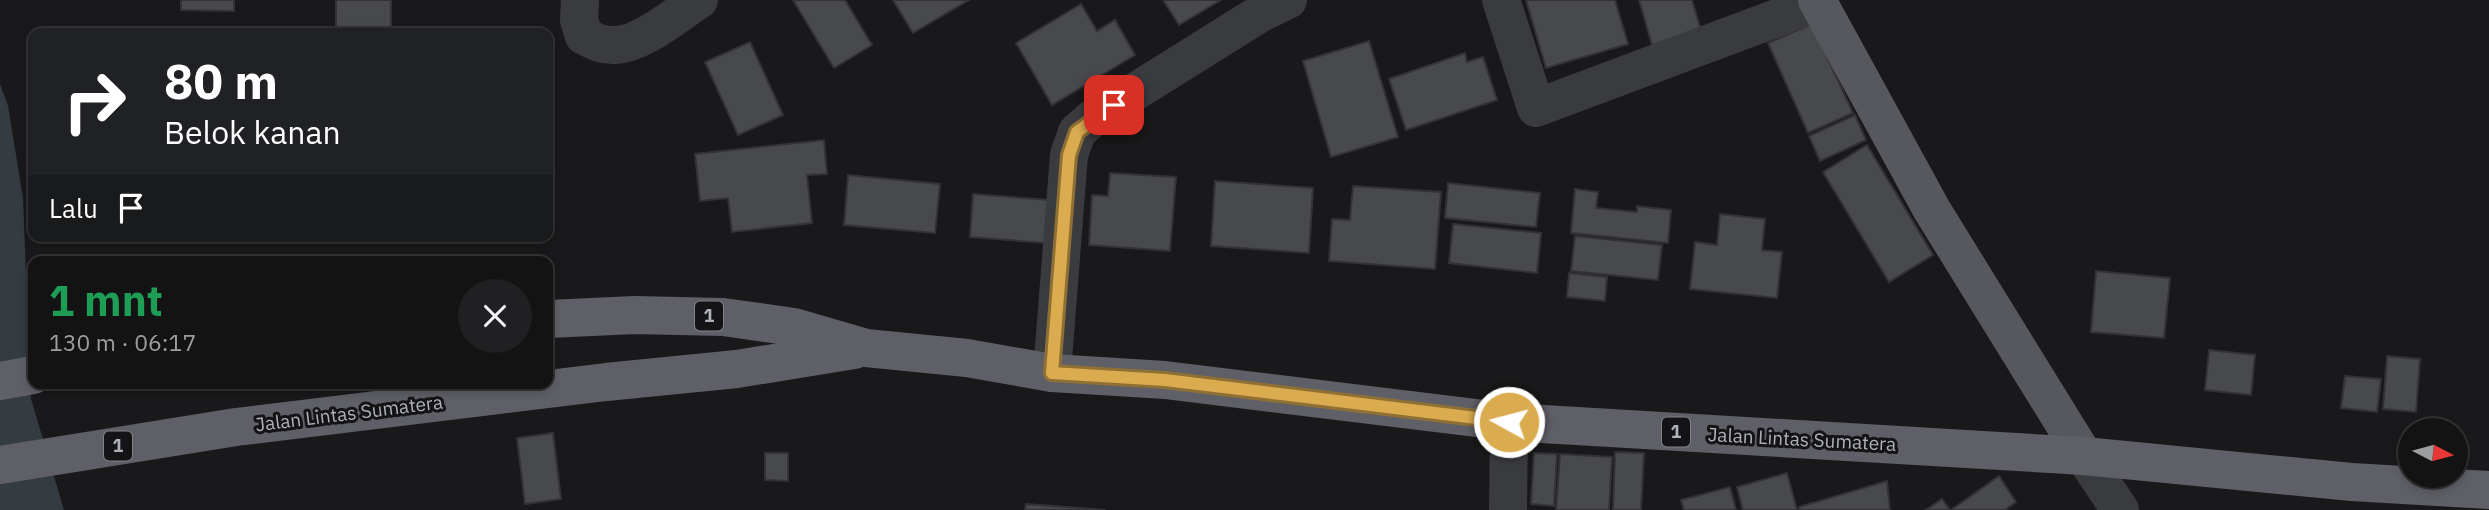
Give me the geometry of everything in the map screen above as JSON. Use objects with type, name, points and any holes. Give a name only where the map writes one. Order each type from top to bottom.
[{"type":"highway","name":"Jalan Lintas Sumatera","points":[[553,319],[723,317],[794,327],[866,348],[967,358],[1052,373],[1165,380],[1509,422],[2084,456],[2352,482],[2489,490]]},
{"type":"highway","name":"Jalan Lintas Sumatera","points":[[553,389],[737,369],[866,348]]},
{"type":"highway","points":[[0,381],[28,376]]},
{"type":"highway","name":"Jalan Lintas Sumatera","points":[[0,465],[236,427],[551,389]]},
{"type":"main road","points":[[1817,1],[1932,210],[2084,456]]},
{"type":"street","points":[[580,0],[579,20],[584,36],[601,44],[618,46],[642,37],[699,0]]},
{"type":"street","points":[[1052,373],[1069,155],[1077,132],[1093,118],[1261,13],[1288,0]]},
{"type":"street","points":[[1501,0],[1535,108],[1817,1]]},
{"type":"street","points":[[1508,510],[1509,422]]},
{"type":"street","points":[[2084,456],[2120,510]]},
{"type":"shaded area","points":[[0,84],[8,106],[23,198],[28,389],[31,389],[31,399],[64,510],[0,510]]},
{"type":"building","points":[[181,0],[234,0],[234,11],[181,10]]},
{"type":"building","points":[[336,0],[391,0],[391,28],[336,28]]},
{"type":"building","points":[[793,0],[845,0],[872,45],[834,68]]},
{"type":"building","points":[[893,0],[969,0],[913,33]]},
{"type":"building","points":[[1163,0],[1221,0],[1179,25]]},
{"type":"building","points":[[1526,0],[1615,0],[1628,44],[1546,68]]},
{"type":"building","points":[[1639,0],[1692,0],[1703,37],[1654,52]]},
{"type":"building","points":[[1081,4],[1097,31],[1115,20],[1135,55],[1052,105],[1016,43]]},
{"type":"building","points":[[1812,24],[1853,113],[1808,133],[1768,43]]},
{"type":"building","points":[[1369,41],[1398,137],[1331,157],[1303,61]]},
{"type":"building","points":[[750,42],[783,115],[738,135],[705,62]]},
{"type":"building","points":[[1465,53],[1467,62],[1483,57],[1497,100],[1406,130],[1389,79]]},
{"type":"building","points":[[1855,115],[1866,140],[1820,161],[1809,136]]},
{"type":"building","points":[[824,140],[827,174],[807,175],[812,223],[732,232],[728,198],[700,201],[695,154]]},
{"type":"building","points":[[1867,145],[1933,255],[1889,282],[1823,172]]},
{"type":"building","points":[[1110,173],[1176,177],[1170,251],[1089,245],[1092,195],[1108,196]]},
{"type":"building","points":[[848,175],[940,184],[935,233],[844,225]]},
{"type":"building","points":[[1215,181],[1313,188],[1309,253],[1211,246]]},
{"type":"building","points":[[1448,183],[1540,193],[1536,227],[1445,218]]},
{"type":"building","points":[[1353,186],[1441,192],[1435,269],[1329,261],[1332,219],[1350,220]]},
{"type":"building","points":[[1575,189],[1598,192],[1596,208],[1637,212],[1637,206],[1671,210],[1668,243],[1571,233]]},
{"type":"building","points":[[973,194],[1049,200],[1046,243],[970,237]]},
{"type":"building","points":[[1720,214],[1765,219],[1762,250],[1782,252],[1777,298],[1690,289],[1695,242],[1717,245]]},
{"type":"building","points":[[1453,224],[1541,233],[1537,273],[1449,263]]},
{"type":"building","points":[[1575,236],[1662,245],[1658,280],[1571,271]]},
{"type":"building","points":[[2096,271],[2170,278],[2164,338],[2091,332]]},
{"type":"building","points":[[1569,273],[1607,277],[1605,301],[1567,297]]},
{"type":"building","points":[[2209,350],[2255,355],[2251,395],[2205,390]]},
{"type":"building","points":[[2387,356],[2420,359],[2416,412],[2383,409]]},
{"type":"building","points":[[2345,376],[2381,379],[2377,412],[2341,408]]},
{"type":"building","points":[[553,433],[561,499],[525,504],[517,438]]},
{"type":"building","points":[[1615,452],[1644,453],[1641,510],[1613,510]]},
{"type":"building","points":[[765,453],[788,453],[788,481],[765,480]]},
{"type":"building","points":[[1534,453],[1557,454],[1554,506],[1531,504]]},
{"type":"building","points":[[1560,454],[1612,457],[1609,510],[1556,510]]},
{"type":"building","points":[[1787,473],[1797,510],[1743,510],[1737,487]]},
{"type":"building","points":[[1999,476],[2016,502],[2005,510],[1951,510]]},
{"type":"building","points":[[1887,481],[1890,510],[1800,510],[1799,507]]},
{"type":"building","points":[[1730,487],[1736,510],[1684,510],[1681,500]]},
{"type":"building","points":[[1942,499],[1950,510],[1926,510]]},
{"type":"building","points":[[1026,504],[1106,510],[1025,510]]},
{"type":"route","points":[[1114,105],[1077,132],[1069,155],[1052,373],[1165,380],[1509,422]]}]
